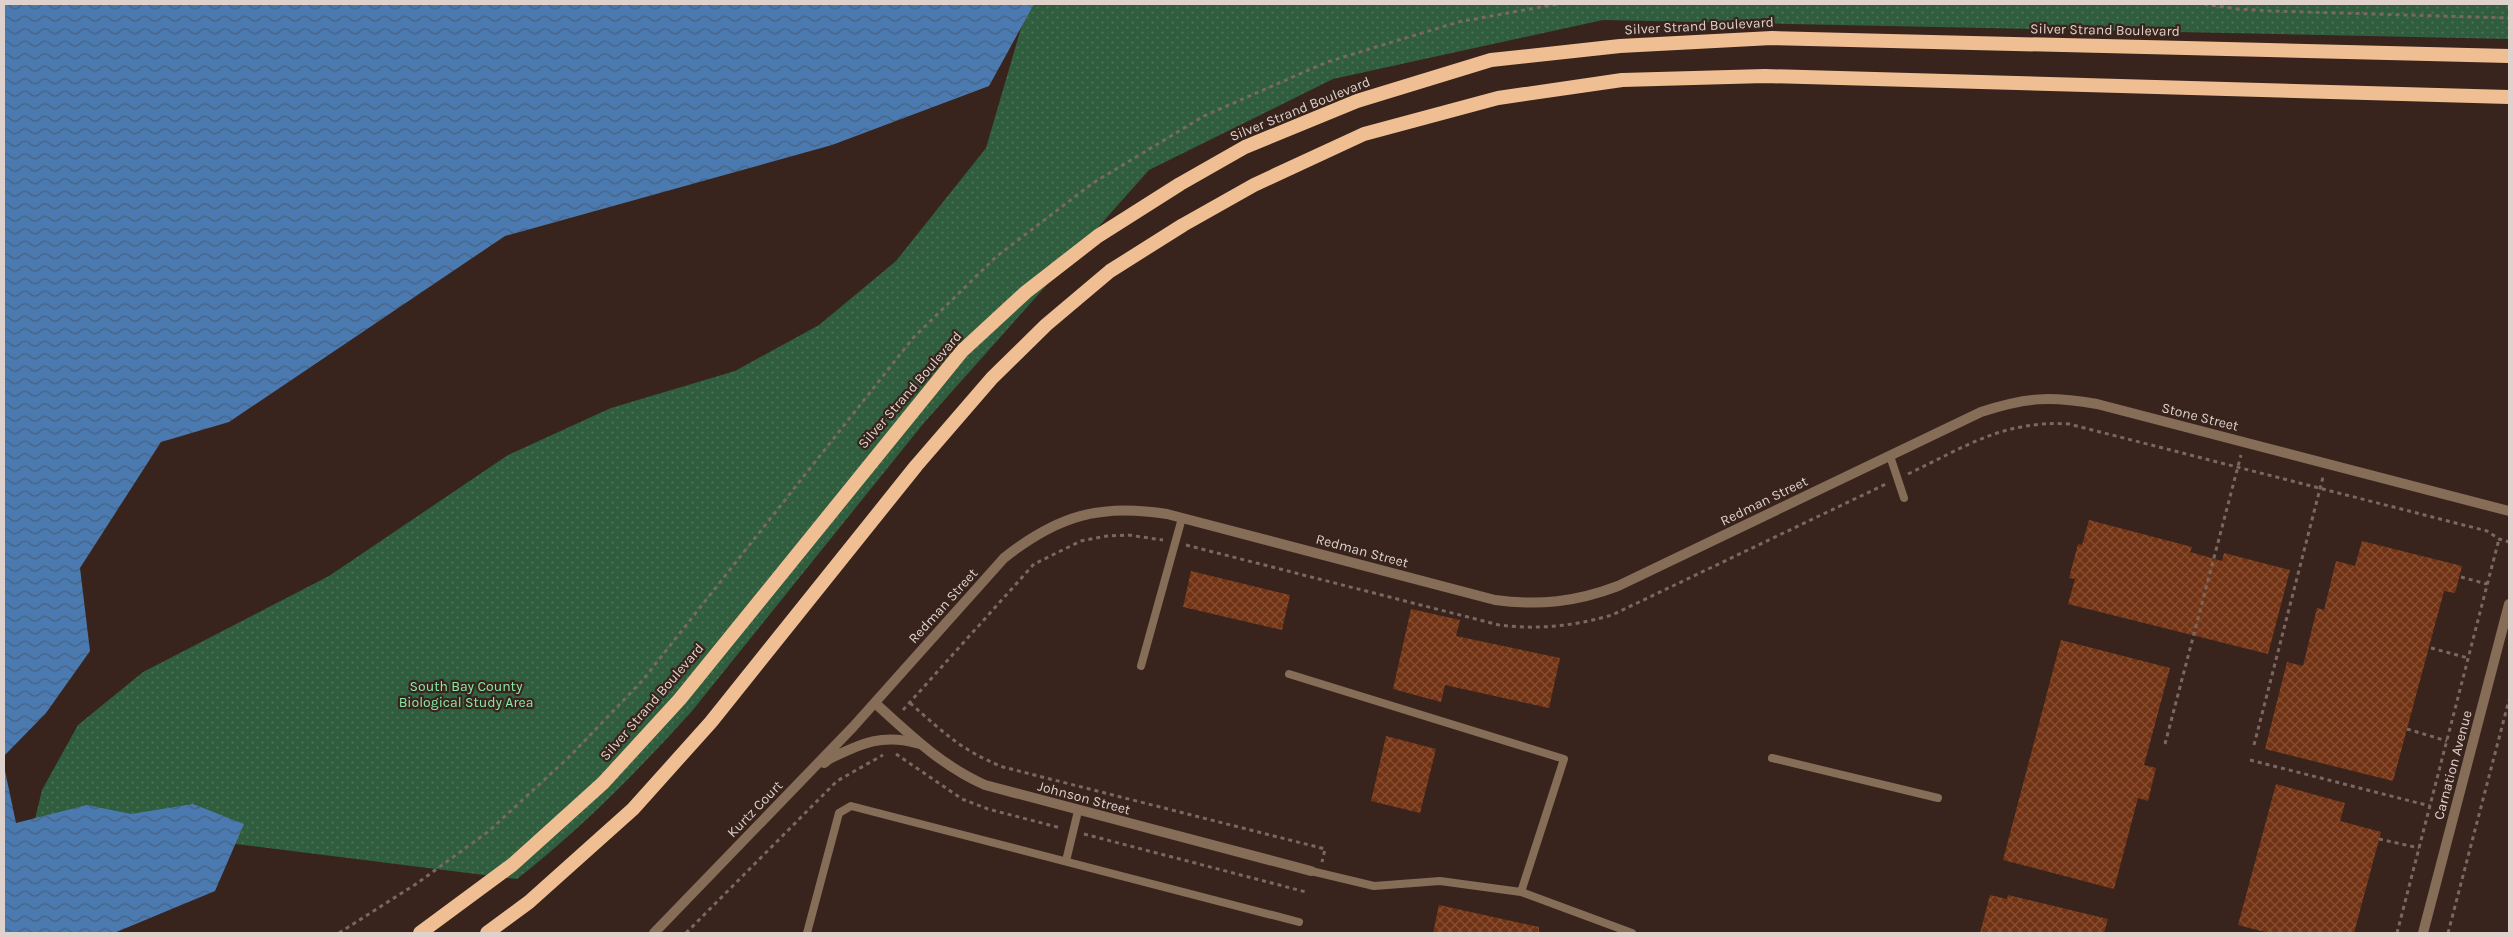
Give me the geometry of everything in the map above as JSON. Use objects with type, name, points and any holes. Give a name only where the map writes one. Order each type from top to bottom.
[{"type":"highway","name":"Silver Strand Boulevard","points":[[420,933],[512,866],[603,783],[680,699],[962,351],[1026,292],[1098,236],[1244,146],[1357,100],[1491,60],[1620,46],[1772,38],[2509,56]]},
{"type":"highway","points":[[488,933],[529,902],[633,809],[711,722],[922,458],[992,378],[1046,325],[1110,271],[1183,225],[1254,185],[1364,134],[1498,98],[1631,79],[1766,76],[2509,97]]},
{"type":"street","name":"Stone Street","points":[[1890,456],[1981,412],[2010,402],[2040,398],[2064,398],[2097,404],[2509,511]]},
{"type":"street","name":"Redman Street","points":[[875,703],[1004,558],[1027,540],[1049,527],[1094,512],[1137,510],[1182,518],[1495,600],[1548,604],[1592,596],[1618,586],[1890,456]]},
{"type":"street","name":"Carnation Avenue","points":[[2423,933],[2509,604]]},
{"type":"street","name":"Johnson Street","points":[[875,703],[920,744],[960,774],[986,786],[1315,872]]},
{"type":"street","name":"Kurtz Court","points":[[654,933],[875,703]]},
{"type":"street","points":[[789,793],[829,759],[857,746],[884,739],[907,740],[920,744]]},
{"type":"lane","points":[[1890,456],[1904,498]]},
{"type":"lane","points":[[1141,666],[1182,518]]},
{"type":"lane","points":[[1289,674],[1564,759],[1521,892]]},
{"type":"lane","points":[[1772,758],[1938,798]]},
{"type":"lane","points":[[807,933],[839,813],[851,806],[1299,922]]},
{"type":"lane","points":[[1066,861],[1078,811]]},
{"type":"lane","points":[[1315,872],[1374,886],[1440,881],[1521,892],[1632,933]]},
{"type":"path","points":[[2204,4],[2272,12],[2509,18]]},
{"type":"path","points":[[1922,468],[1998,432],[2013,427],[2044,423],[2082,426],[2487,531],[2499,539],[2509,542]]},
{"type":"path","points":[[2165,744],[2244,442]]},
{"type":"path","points":[[2254,745],[2327,464]]},
{"type":"path","points":[[2397,933],[2499,539]]},
{"type":"path","points":[[2461,577],[2487,584]]},
{"type":"path","points":[[2431,648],[2468,658]]},
{"type":"path","points":[[2448,933],[2509,700]]},
{"type":"path","points":[[910,703],[955,744],[979,757],[1003,766],[1325,849],[1315,872]]},
{"type":"path","points":[[2407,729],[2447,741]]},
{"type":"path","points":[[882,748],[883,755]]},
{"type":"path","points":[[686,933],[837,781],[883,755],[892,752],[962,800],[988,809],[1306,892]]},
{"type":"path","points":[[2250,760],[2430,806]]},
{"type":"path","points":[[2379,839],[2419,848]]},
{"type":"green space","name":"South Bay County Biological Study Area","points":[[1028,4],[2509,4],[2509,39],[1603,20],[1333,79],[1149,170],[923,424],[692,711],[608,799],[564,840],[517,879],[35,819],[42,790],[78,725],[143,672],[329,576],[508,455],[611,408],[735,371],[819,325],[896,261],[986,148]]},
{"type":"water","points":[[4,4],[1034,4],[989,86],[832,145],[505,236],[229,422],[161,442],[80,568],[90,651],[46,713],[4,756]]},
{"type":"water","points":[[4,766],[16,823],[87,805],[131,814],[193,804],[244,824],[215,891],[114,933],[4,933]]},
{"type":"building","points":[[2089,520],[2192,547],[2190,552],[2222,561],[2224,553],[2290,570],[2268,654],[2068,604],[2075,579],[2069,578],[2078,544],[2082,545]]},
{"type":"building","points":[[2362,541],[2462,566],[2455,593],[2444,591],[2393,781],[2265,749],[2287,662],[2303,666],[2317,608],[2324,610],[2336,561],[2355,566]]},
{"type":"building","points":[[1191,571],[1290,595],[1282,630],[1183,607]]},
{"type":"building","points":[[1411,609],[1460,620],[1456,636],[1560,658],[1549,708],[1445,685],[1441,702],[1393,689]]},
{"type":"building","points":[[2061,640],[2170,668],[2144,765],[2156,768],[2148,801],[2138,798],[2114,889],[2003,860]]},
{"type":"building","points":[[1386,736],[1436,749],[1420,813],[1371,801]]},
{"type":"building","points":[[2276,784],[2345,803],[2340,821],[2381,832],[2354,933],[2269,933],[2238,925]]},
{"type":"building","points":[[1990,895],[2007,899],[2008,895],[2108,919],[2104,933],[1980,933]]},
{"type":"building","points":[[1439,905],[1539,927],[1539,933],[1433,933]]}]
